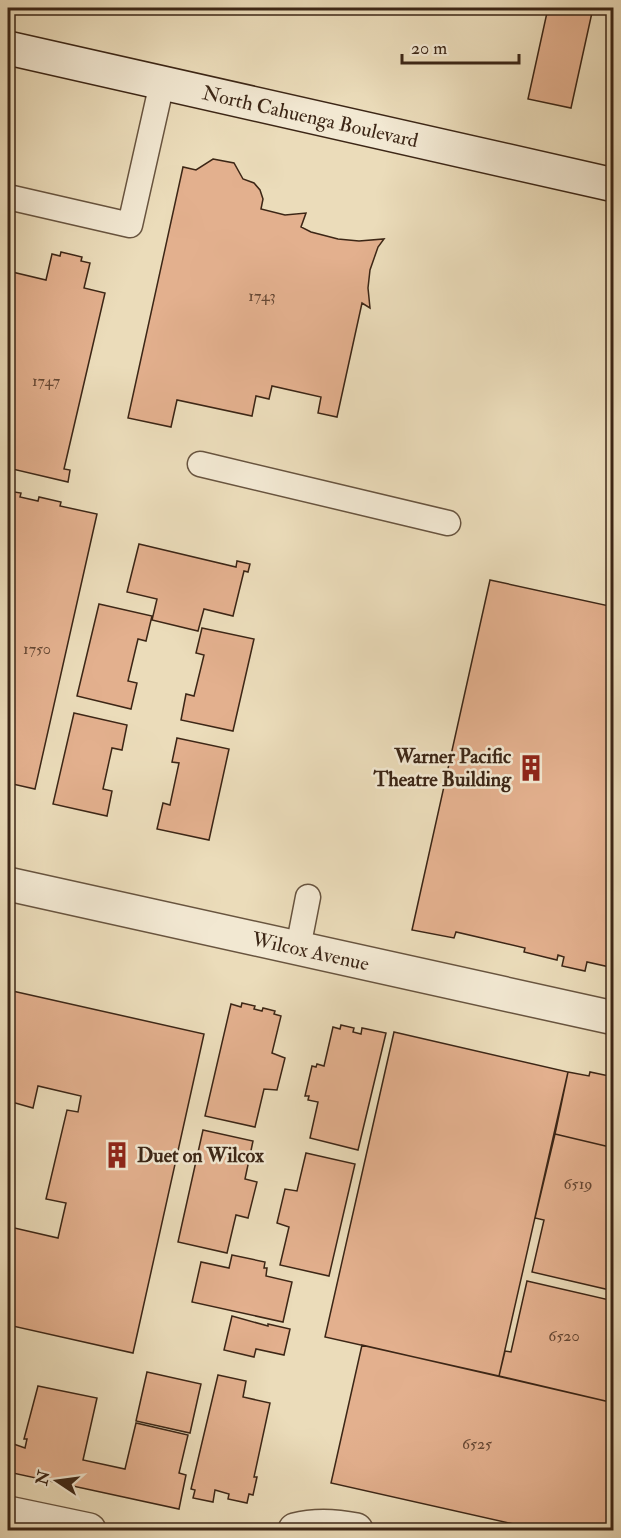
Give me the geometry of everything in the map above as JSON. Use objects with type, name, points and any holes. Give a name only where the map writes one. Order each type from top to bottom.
[{"type":"street","name":"North Cahuenga Boulevard","points":[[8,48],[614,185]]},
{"type":"street","name":"Wilcox Avenue","points":[[8,884],[614,1018]]},
{"type":"street","points":[[8,1513],[89,1530]]},
{"type":"street","points":[[295,1530],[306,1527],[341,1527],[356,1530]]},
{"type":"lane","points":[[8,197],[130,225],[162,83]]},
{"type":"lane","points":[[200,464],[448,523]]},
{"type":"lane","points":[[298,948],[308,897]]},
{"type":"building","points":[[548,8],[593,8],[571,108],[528,99]]},
{"type":"building","points":[[213,159],[234,163],[243,179],[254,183],[263,199],[261,209],[285,215],[306,213],[301,227],[338,239],[359,241],[384,239],[378,247],[370,270],[368,288],[370,308],[362,303],[337,417],[318,413],[321,397],[272,386],[269,399],[256,396],[252,416],[177,400],[171,427],[128,418],[183,167],[196,170]]},
{"type":"building","points":[[61,252],[82,257],[81,261],[90,263],[84,288],[105,293],[64,469],[70,470],[68,482],[8,468],[8,271],[46,280],[52,254],[60,256]]},
{"type":"building","points":[[8,491],[21,493],[20,497],[38,501],[39,497],[61,502],[60,506],[97,514],[35,789],[8,783]]},
{"type":"building","points":[[139,544],[236,567],[237,561],[250,564],[248,572],[244,571],[233,616],[204,609],[198,631],[152,620],[157,599],[127,592]]},
{"type":"building","name":"Warner Pacific Theatre Building","points":[[490,580],[614,607],[614,968],[587,962],[585,971],[562,966],[564,957],[558,955],[557,960],[524,952],[525,948],[456,932],[454,938],[412,930]]},
{"type":"building","points":[[99,604],[152,616],[146,641],[138,639],[128,681],[137,683],[131,709],[77,696]]},
{"type":"building","points":[[202,628],[254,639],[233,731],[181,720],[186,694],[194,696],[204,655],[196,653]]},
{"type":"building","points":[[74,713],[127,725],[122,750],[112,748],[103,789],[112,791],[107,816],[53,804]]},
{"type":"building","points":[[177,738],[229,749],[209,840],[157,829],[163,803],[170,805],[179,763],[172,762]]},
{"type":"building","name":"Duet on Wilcox","points":[[8,990],[204,1034],[133,1353],[8,1325],[8,1215],[13,1216],[10,1227],[58,1238],[66,1203],[46,1199],[67,1110],[78,1112],[81,1096],[38,1086],[33,1108],[8,1101]]},
{"type":"building","points":[[242,1003],[255,1006],[254,1009],[262,1011],[263,1008],[275,1011],[274,1014],[281,1016],[272,1053],[285,1058],[277,1090],[264,1089],[255,1127],[205,1116],[231,1004],[241,1007]]},
{"type":"building","points":[[341,1025],[354,1028],[353,1032],[361,1034],[362,1028],[386,1033],[358,1150],[310,1138],[318,1102],[308,1100],[309,1096],[305,1096],[312,1066],[316,1067],[317,1064],[324,1066],[333,1027],[340,1029]]},
{"type":"building","points":[[394,1032],[568,1072],[499,1376],[325,1337]]},
{"type":"building","points":[[568,1072],[589,1076],[590,1072],[614,1077],[614,1148],[555,1134]]},
{"type":"building","points":[[203,1130],[253,1141],[245,1179],[257,1182],[248,1218],[236,1215],[227,1253],[178,1242]]},
{"type":"building","points":[[555,1134],[614,1148],[614,1291],[532,1272],[544,1220],[535,1218]]},
{"type":"building","points":[[306,1153],[355,1164],[329,1276],[280,1265],[289,1227],[277,1223],[285,1189],[297,1191]]},
{"type":"building","points":[[232,1255],[265,1262],[266,1276],[292,1282],[283,1322],[192,1302],[201,1262],[229,1268]]},
{"type":"building","points":[[527,1281],[614,1301],[614,1403],[499,1376],[505,1351],[511,1352]]},
{"type":"building","points":[[232,1316],[268,1326],[268,1324],[290,1329],[284,1355],[256,1349],[254,1357],[224,1350]]},
{"type":"building","points":[[362,1345],[614,1403],[614,1530],[540,1530],[331,1483]]},
{"type":"building","points":[[147,1372],[201,1384],[190,1433],[136,1421]]},
{"type":"building","points":[[218,1375],[246,1381],[243,1397],[270,1403],[254,1477],[257,1477],[253,1495],[249,1494],[247,1503],[228,1499],[229,1494],[215,1490],[213,1502],[193,1498],[195,1490],[191,1489]]},
{"type":"building","points":[[38,1386],[97,1398],[83,1460],[125,1469],[136,1423],[188,1435],[179,1473],[186,1475],[179,1509],[8,1472],[8,1442],[25,1448],[27,1439],[24,1439]]},
{"type":"place","name":"Warner Pacific Theatre Building","points":[[531,768]]},
{"type":"place","name":"Duet on Wilcox","points":[[117,1155]]}]
